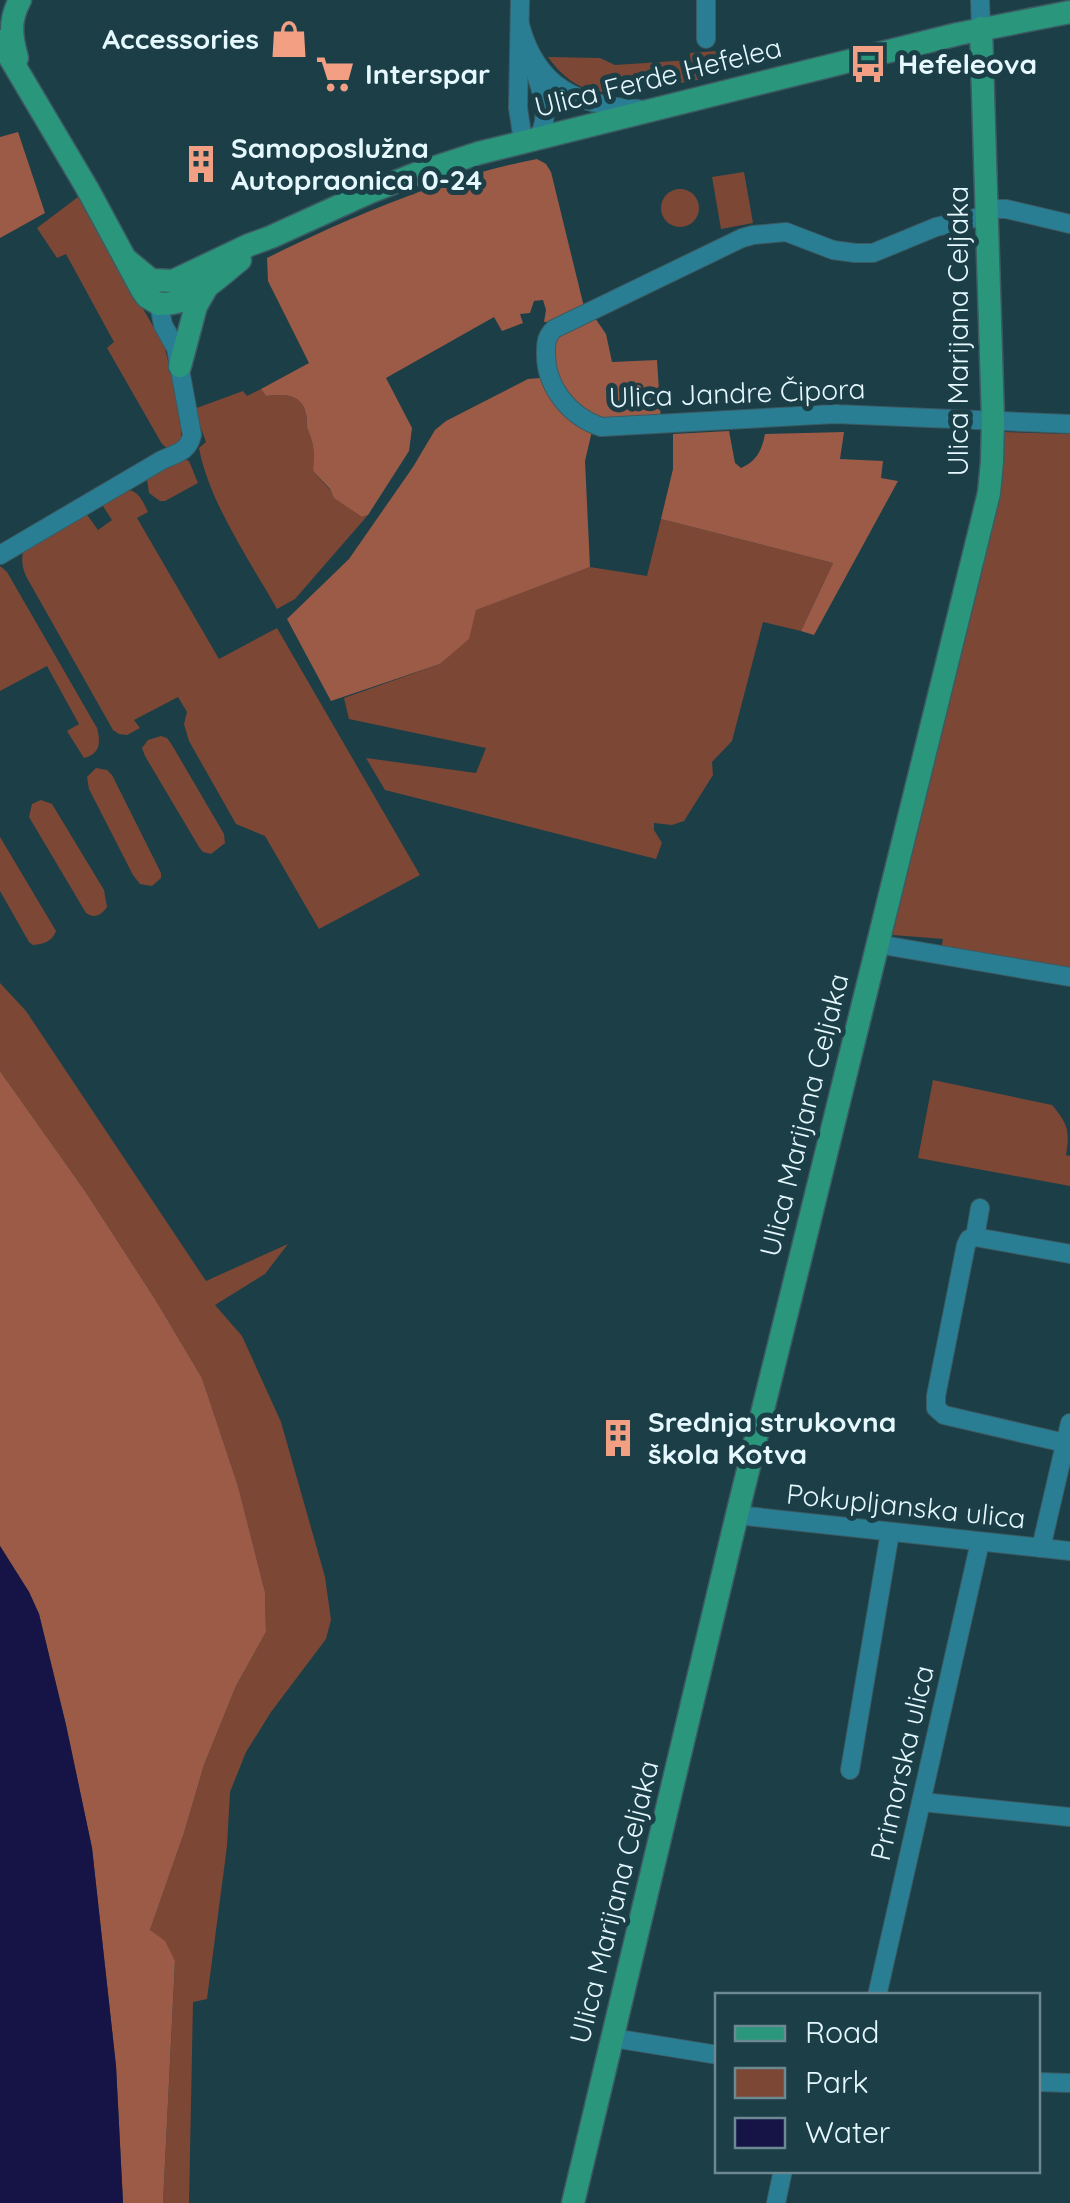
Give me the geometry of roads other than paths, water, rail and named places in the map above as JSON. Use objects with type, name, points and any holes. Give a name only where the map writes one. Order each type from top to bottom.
[{"type":"main road","points":[[20,0],[11,29],[23,81]]},
{"type":"main road","name":"Ulica Ferde Hefelea","points":[[174,282],[249,244],[421,172],[648,109],[981,28],[1070,12]]},
{"type":"main road","name":"Ulica Marijana Celjaka","points":[[573,2203],[988,494],[993,420],[981,28]]},
{"type":"main road","points":[[0,40],[146,296],[159,304],[174,282]]},
{"type":"main road","name":"Ulica Ferde Hefelea","points":[[159,304],[176,304],[190,297],[272,237]]},
{"type":"main road","points":[[128,261],[151,280],[174,282]]},
{"type":"main road","points":[[180,366],[196,306],[210,283]]},
{"type":"street","points":[[520,0],[518,108],[531,139],[544,127],[545,113],[520,25]]},
{"type":"street","points":[[706,0],[706,39]]},
{"type":"street","points":[[980,0],[981,28]]},
{"type":"street","points":[[529,52],[547,76],[582,100],[611,108],[648,109]]},
{"type":"street","points":[[988,212],[1006,210],[1070,224]]},
{"type":"street","name":"Ulica Jandre Čipora","points":[[988,212],[936,227],[873,253],[833,250],[786,232],[753,235],[554,329],[546,344],[546,366],[554,387],[577,414],[601,427],[835,414],[1070,424]]},
{"type":"street","points":[[0,555],[162,460],[186,450],[192,435],[180,366],[176,348],[160,317],[159,304]]},
{"type":"street","points":[[877,944],[1070,978]]},
{"type":"street","points":[[975,1237],[980,1208]]},
{"type":"street","points":[[1065,1443],[944,1415],[936,1408],[936,1396],[969,1240],[975,1237],[1070,1254]]},
{"type":"street","points":[[1041,1548],[1070,1423]]},
{"type":"street","name":"Pokupljanska ulica","points":[[737,1515],[1070,1551]]},
{"type":"street","points":[[850,1770],[890,1532]]},
{"type":"street","name":"Primorska ulica","points":[[879,1993],[980,1542]]},
{"type":"street","points":[[922,1802],[1070,1817]]},
{"type":"street","points":[[613,2038],[715,2055]]},
{"type":"street","points":[[1040,2082],[1070,2083]]},
{"type":"street","points":[[776,2203],[782,2173]]},
{"type":"water","points":[[0,1546],[39,1614],[92,1848],[116,2066],[123,2203],[0,2203]]},
{"type":"place","name":"Accessories","points":[[289,39]]},
{"type":"place","name":"Hefeleova","points":[[868,64]]},
{"type":"place","name":"Interspar","points":[[335,74]]},
{"type":"place","name":"Samoposlužna Autopraonica 0-24","points":[[201,164]]},
{"type":"place","name":"Srednja strukovna škola Kotva","points":[[618,1438]]}]
